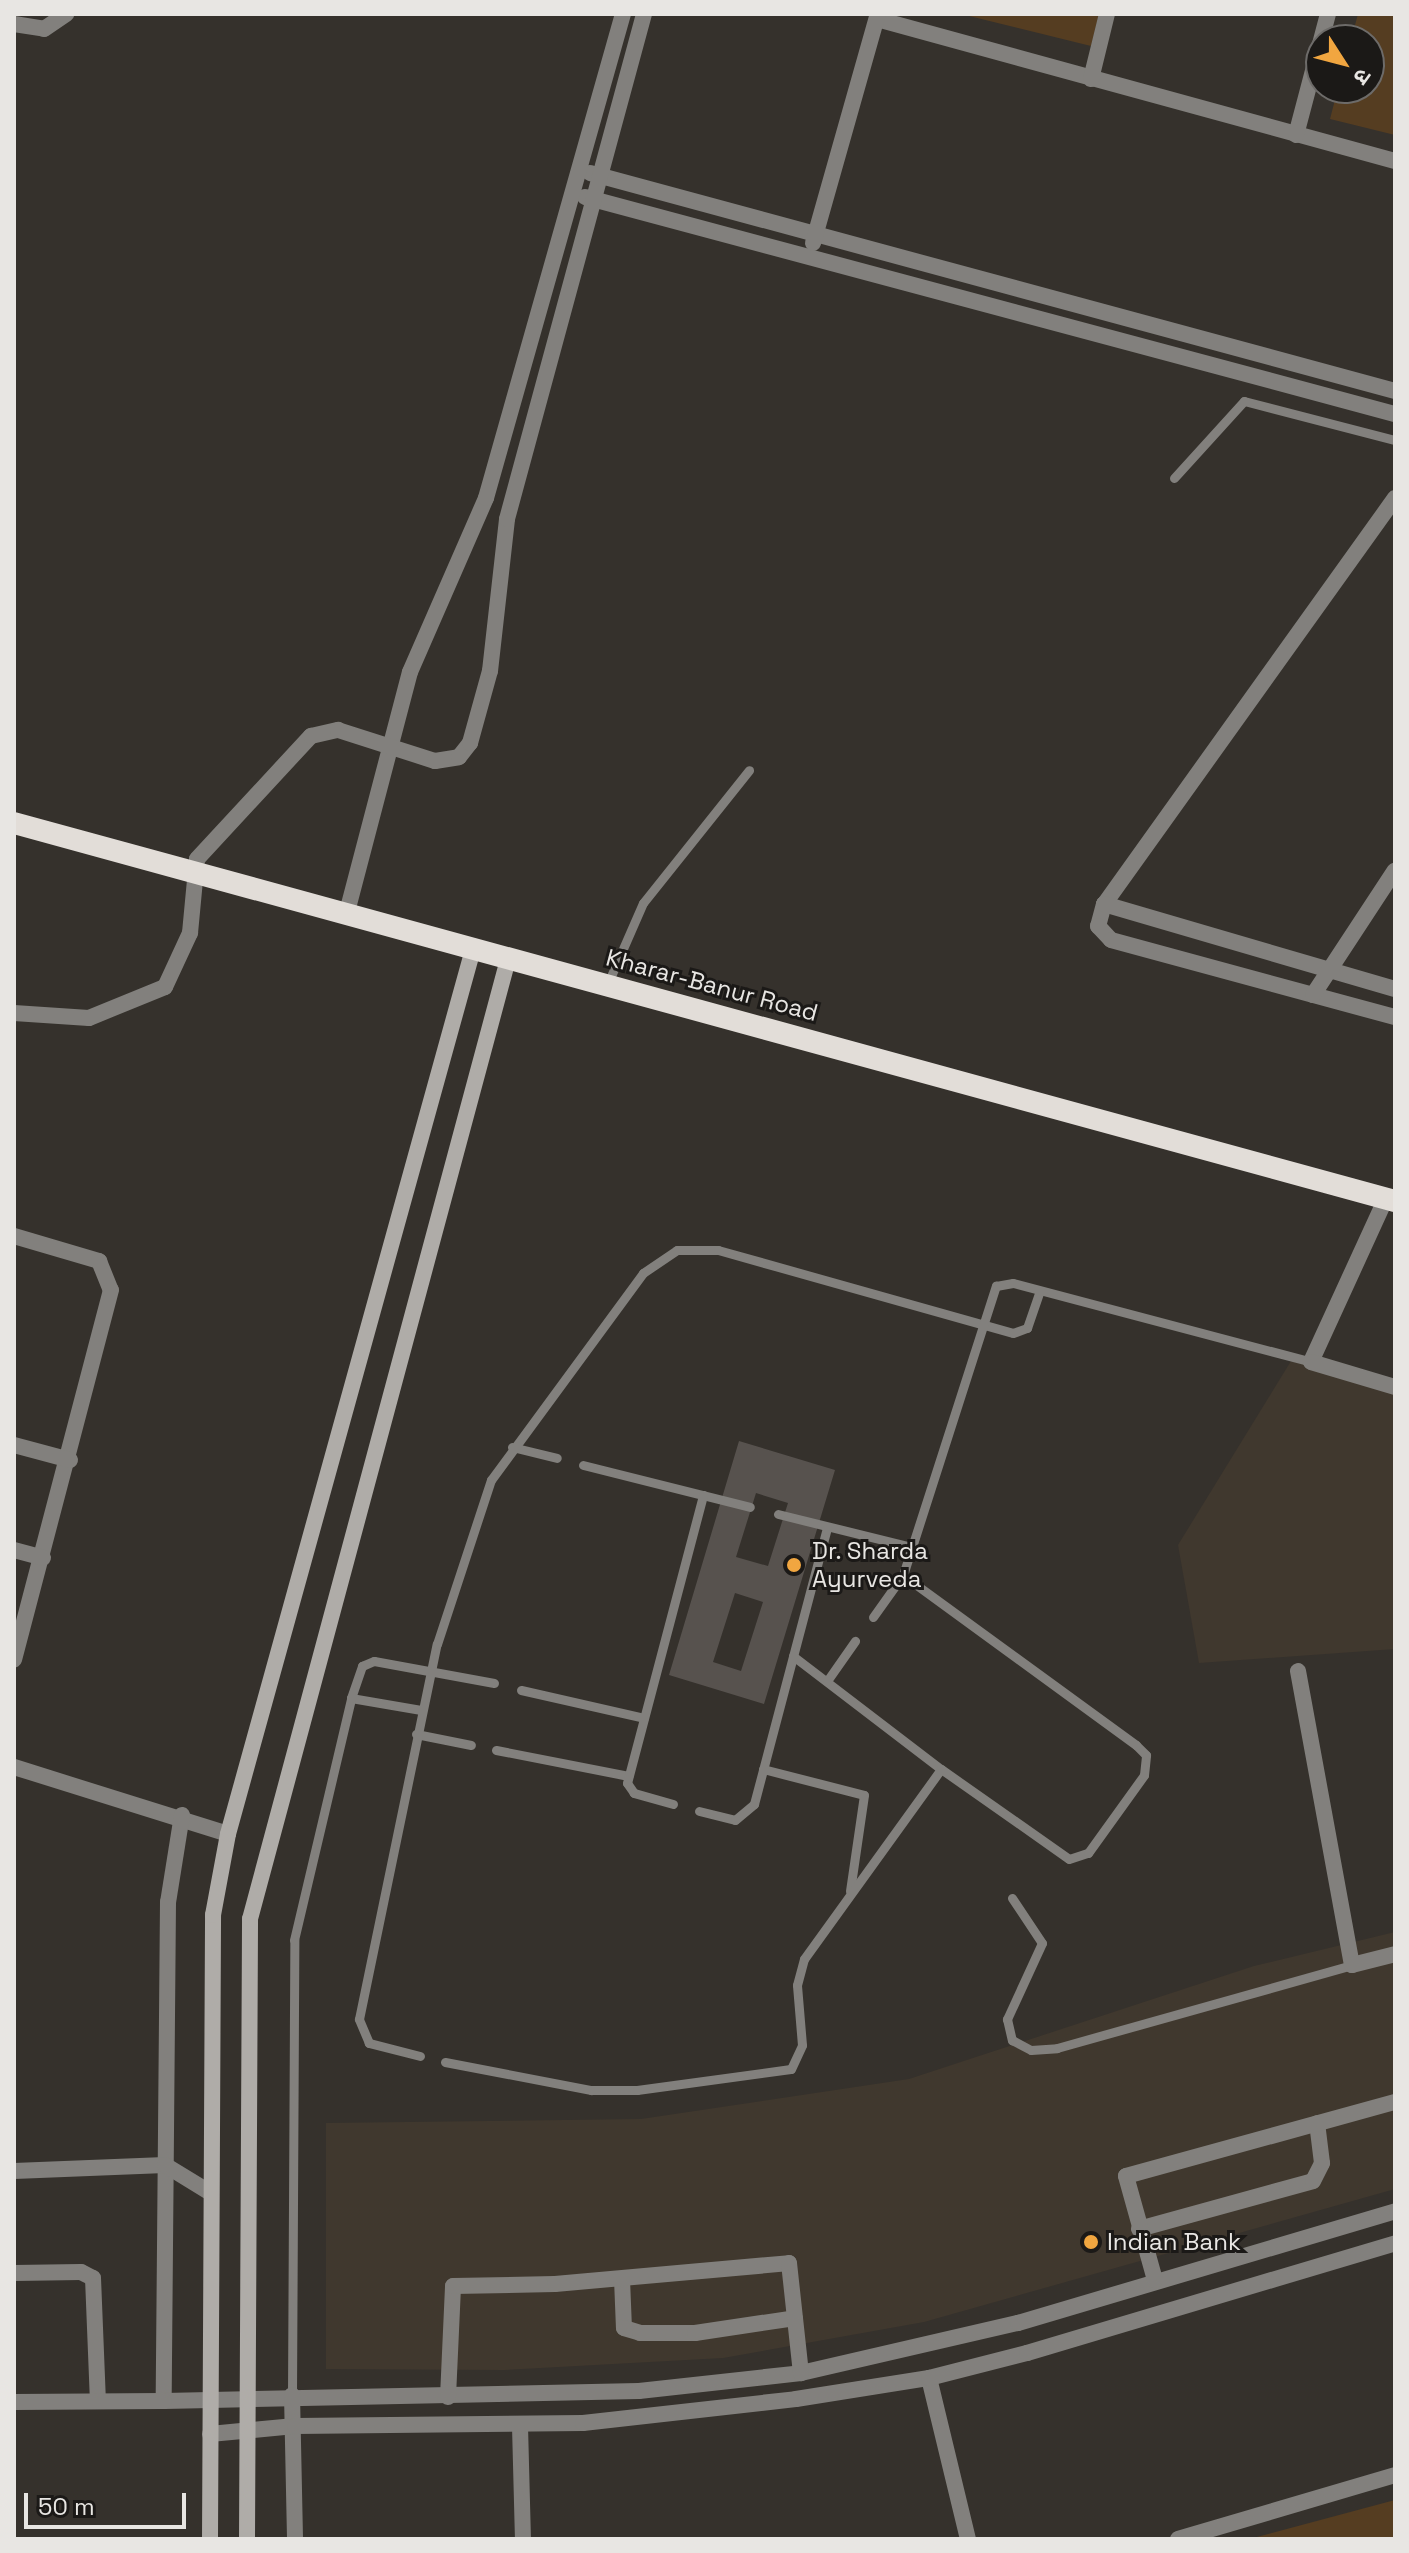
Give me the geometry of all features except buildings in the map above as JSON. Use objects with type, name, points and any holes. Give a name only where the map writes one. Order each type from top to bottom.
[{"type":"highway","name":"Kharar-Banur Road","points":[[14,823],[474,946],[1391,1200]]},
{"type":"main road","points":[[210,2539],[209,2192],[213,1915],[228,1834],[474,946]]},
{"type":"main road","points":[[247,2539],[250,1919],[509,956]]},
{"type":"street","points":[[14,24],[44,29],[66,14]]},
{"type":"street","points":[[347,912],[419,649],[486,498],[623,14]]},
{"type":"street","points":[[14,1013],[89,1018],[165,987],[190,933],[193,871],[205,845],[311,736],[338,730],[447,761],[459,757],[477,725],[492,657],[507,519],[644,14]]},
{"type":"street","points":[[1091,79],[1107,14]]},
{"type":"street","points":[[1296,135],[1328,14]]},
{"type":"street","points":[[810,258],[877,16],[1091,79],[1395,161]]},
{"type":"street","points":[[581,170],[1395,391]]},
{"type":"street","points":[[573,194],[1395,414]]},
{"type":"street","points":[[1395,498],[1104,904],[1098,926],[1104,938],[1395,1017]]},
{"type":"street","points":[[1313,995],[1395,870]]},
{"type":"street","points":[[1104,904],[1395,989]]},
{"type":"street","points":[[1391,1200],[1311,1362],[1395,1387]]},
{"type":"street","points":[[14,1236],[83,1254],[109,1274],[111,1290],[70,1460],[14,1659]]},
{"type":"street","points":[[14,1445],[70,1460]]},
{"type":"street","points":[[14,1550],[43,1558]]},
{"type":"street","points":[[1298,1671],[1352,1965],[1395,1954]]},
{"type":"street","points":[[14,1767],[182,1815],[228,1834]]},
{"type":"street","points":[[164,2401],[168,1902],[182,1815]]},
{"type":"street","points":[[1155,2280],[1126,2176],[1395,2102]]},
{"type":"street","points":[[1139,2229],[1313,2181],[1322,2163],[1317,2123]]},
{"type":"street","points":[[14,2171],[165,2165],[209,2192]]},
{"type":"street","points":[[14,2402],[210,2401],[292,2395],[448,2397],[639,2391],[801,2373],[1018,2323],[1395,2211]]},
{"type":"street","points":[[210,2434],[295,2426],[520,2426],[727,2409],[929,2378],[1395,2243]]},
{"type":"street","points":[[448,2397],[453,2286],[622,2279],[789,2263],[801,2373]]},
{"type":"street","points":[[14,2273],[81,2272],[93,2278],[98,2401]]},
{"type":"street","points":[[622,2279],[624,2328],[640,2333],[695,2333],[795,2318]]},
{"type":"street","points":[[929,2378],[968,2539]]},
{"type":"street","points":[[292,2395],[295,2539]]},
{"type":"street","points":[[520,2426],[523,2539]]},
{"type":"street","points":[[1178,2539],[1213,2534],[1395,2475]]},
{"type":"lane","points":[[1174,478],[1244,401],[1395,440]]},
{"type":"lane","points":[[608,983],[643,903],[749,770]]},
{"type":"lane","points":[[420,2056],[369,2043],[359,2019],[431,1669],[478,1515],[512,1447],[643,1273],[677,1250],[718,1250],[980,1324],[1021,1332],[1040,1291]]},
{"type":"lane","points":[[873,1617],[903,1575],[980,1324],[991,1293],[1003,1282],[1311,1362]]},
{"type":"lane","points":[[512,1447],[557,1458]]},
{"type":"lane","points":[[583,1465],[750,1507]]},
{"type":"lane","points":[[673,1804],[634,1793],[628,1776],[703,1495]]},
{"type":"lane","points":[[778,1514],[911,1547]]},
{"type":"lane","points":[[699,1811],[744,1819],[763,1769],[827,1527]]},
{"type":"lane","points":[[793,1656],[1059,1856],[1079,1859],[1147,1764],[1136,1745],[903,1575]]},
{"type":"lane","points":[[827,1681],[855,1641]]},
{"type":"lane","points":[[292,2395],[294,1940],[351,1698],[367,1663],[431,1669],[494,1683]]},
{"type":"lane","points":[[521,1690],[644,1718]]},
{"type":"lane","points":[[351,1698],[421,1710]]},
{"type":"lane","points":[[416,1734],[471,1745]]},
{"type":"lane","points":[[496,1750],[628,1776]]},
{"type":"lane","points":[[763,1769],[864,1795],[849,1894]]},
{"type":"lane","points":[[445,2062],[591,2090],[637,2090],[791,2069],[802,2045],[799,1971],[849,1894],[941,1769]]},
{"type":"lane","points":[[1012,1898],[1042,1943],[1007,2019],[1012,2040],[1031,2050],[1057,2048],[1352,1965]]},
{"type":"shaded area","points":[[961,14],[1099,14],[1091,46]]},
{"type":"shaded area","points":[[1358,14],[1395,14],[1395,135],[1330,119],[1334,104],[1385,104],[1385,24],[1355,24]]},
{"type":"shaded area","points":[[1291,1361],[1395,1388],[1395,1649],[1199,1663],[1178,1545]]},
{"type":"shaded area","points":[[1395,1932],[1395,2189],[924,2322],[723,2358],[504,2370],[326,2369],[326,2123],[641,2119],[909,2079],[1254,1966]]},
{"type":"shaded area","points":[[1395,2500],[1395,2539],[1253,2539],[1253,2538]]},
{"type":"place","name":"Dr. Sharda Ayurveda","points":[[794,1565]]},
{"type":"place","name":"Indian Bank","points":[[1091,2242]]}]
